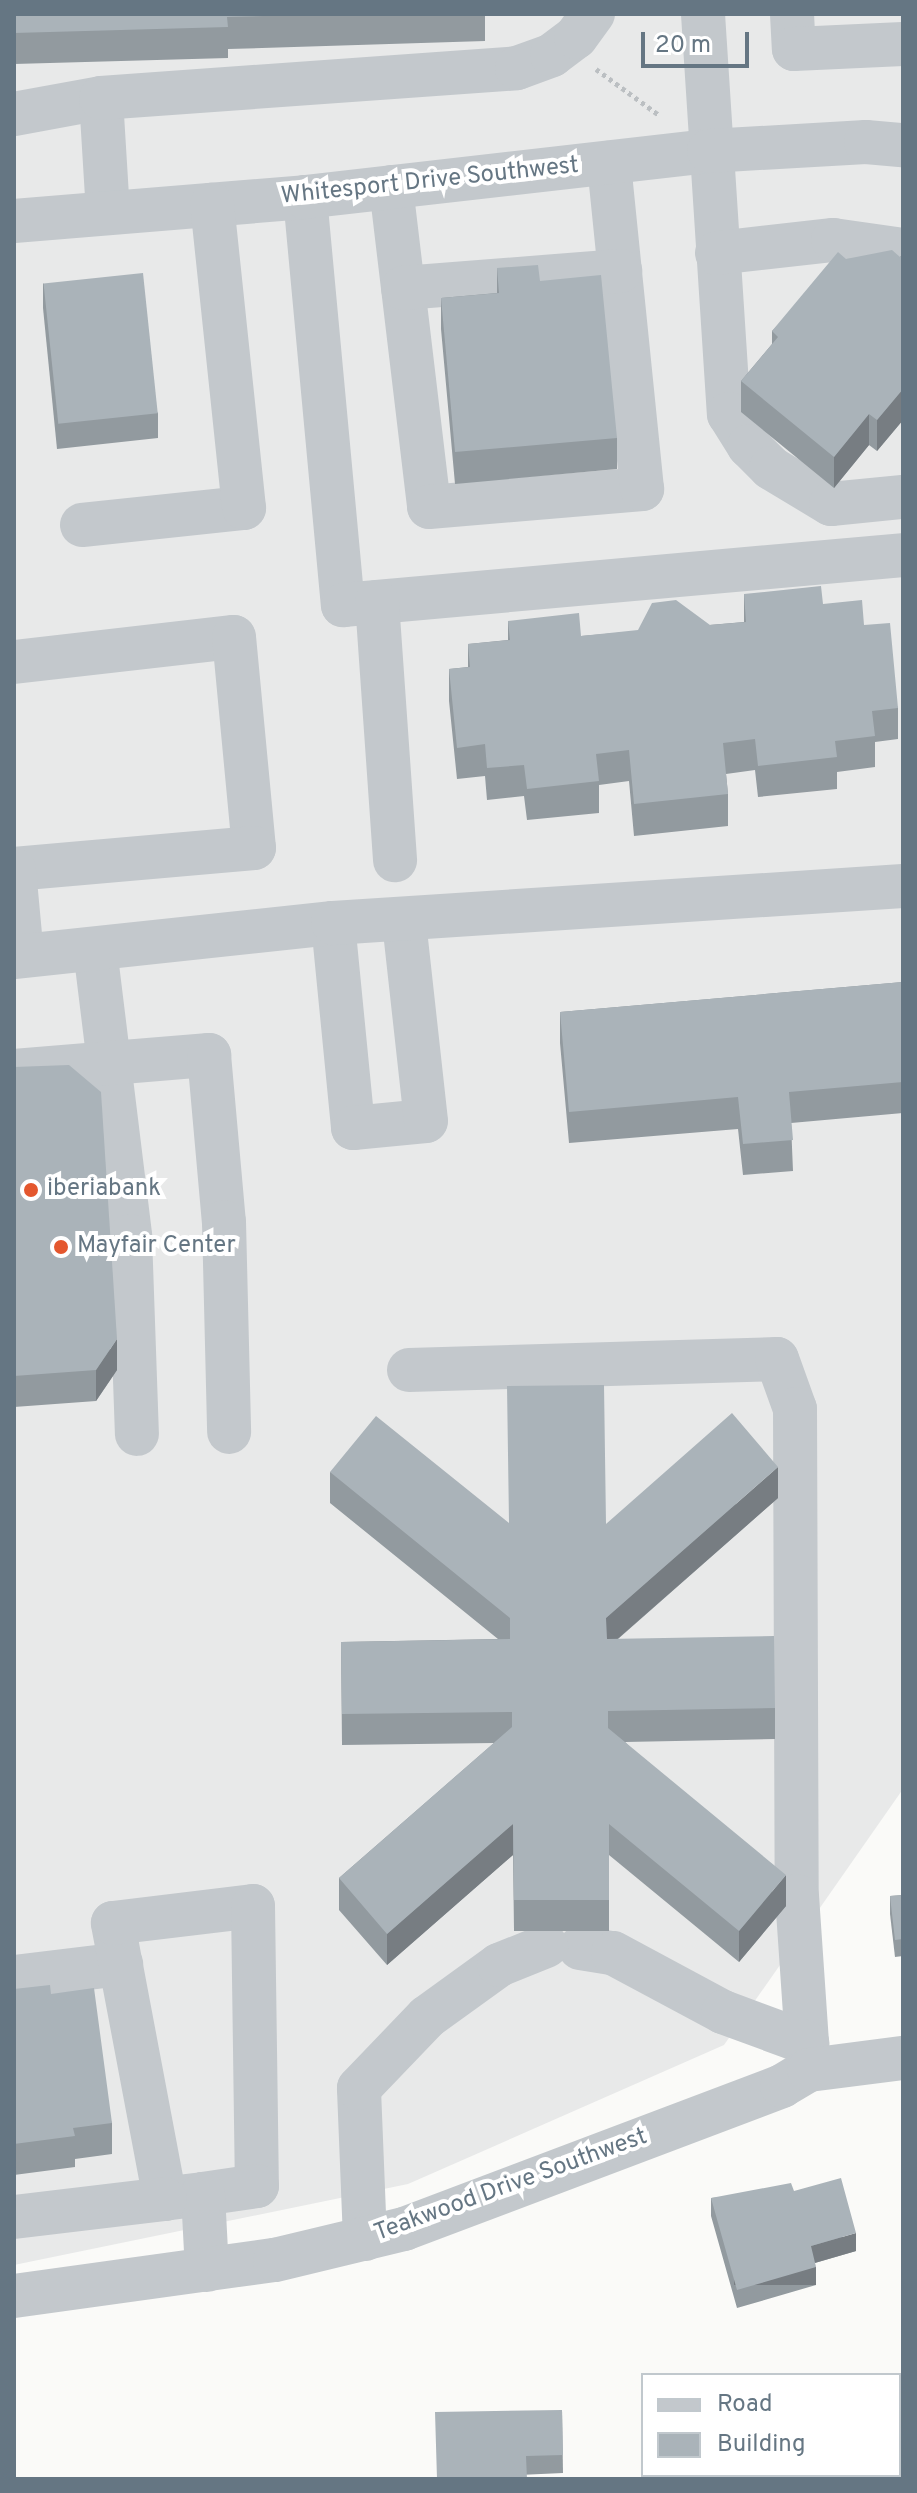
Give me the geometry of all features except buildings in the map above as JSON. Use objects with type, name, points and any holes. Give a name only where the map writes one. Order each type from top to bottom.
[{"type":"street","points":[[14,114],[101,98],[517,68],[564,45],[593,14]]},
{"type":"street","points":[[703,14],[709,151],[729,414],[749,446],[771,468],[831,504],[903,497]]},
{"type":"street","points":[[792,14],[794,49],[903,44]]},
{"type":"street","points":[[101,98],[108,213]]},
{"type":"street","name":"Whitesport Drive Southwest","points":[[14,221],[305,197],[709,151],[866,142],[903,145]]},
{"type":"street","points":[[391,187],[429,507],[642,489],[609,163]]},
{"type":"street","points":[[305,197],[343,605],[903,555]]},
{"type":"street","points":[[82,525],[244,508],[212,205]]},
{"type":"street","points":[[717,253],[833,240],[903,250]]},
{"type":"street","points":[[403,288],[620,271]]},
{"type":"street","points":[[377,602],[395,860]]},
{"type":"street","points":[[14,662],[234,637],[254,848],[14,870],[18,956],[333,923],[404,921],[903,886]]},
{"type":"street","points":[[333,923],[353,1128],[426,1121],[404,921]]},
{"type":"street","points":[[95,949],[130,1236],[137,1434]]},
{"type":"street","points":[[14,1071],[209,1055],[224,1222],[229,1432]]},
{"type":"street","points":[[409,1370],[777,1359],[795,1409],[797,1896],[808,2057]]},
{"type":"street","points":[[14,2217],[184,2196],[257,2186],[253,1906],[113,1923],[121,1964],[184,2196],[207,2270]]},
{"type":"street","points":[[365,2239],[359,2088],[427,2017],[499,1965],[563,1947],[613,1953],[808,2057]]},
{"type":"street","points":[[14,1977],[121,1964]]},
{"type":"street","name":"Teakwood Drive Southwest","points":[[14,2296],[207,2270],[404,2229],[782,2086],[808,2057],[903,2058]]},
{"type":"path","points":[[564,45],[709,151]]},
{"type":"shaded area","points":[[14,14],[903,14],[903,1789],[724,2045],[408,2184],[14,2265]]},
{"type":"place","name":"iberiabank","points":[[31,1190]]},
{"type":"place","name":"Mayfair Center","points":[[61,1247]]}]
